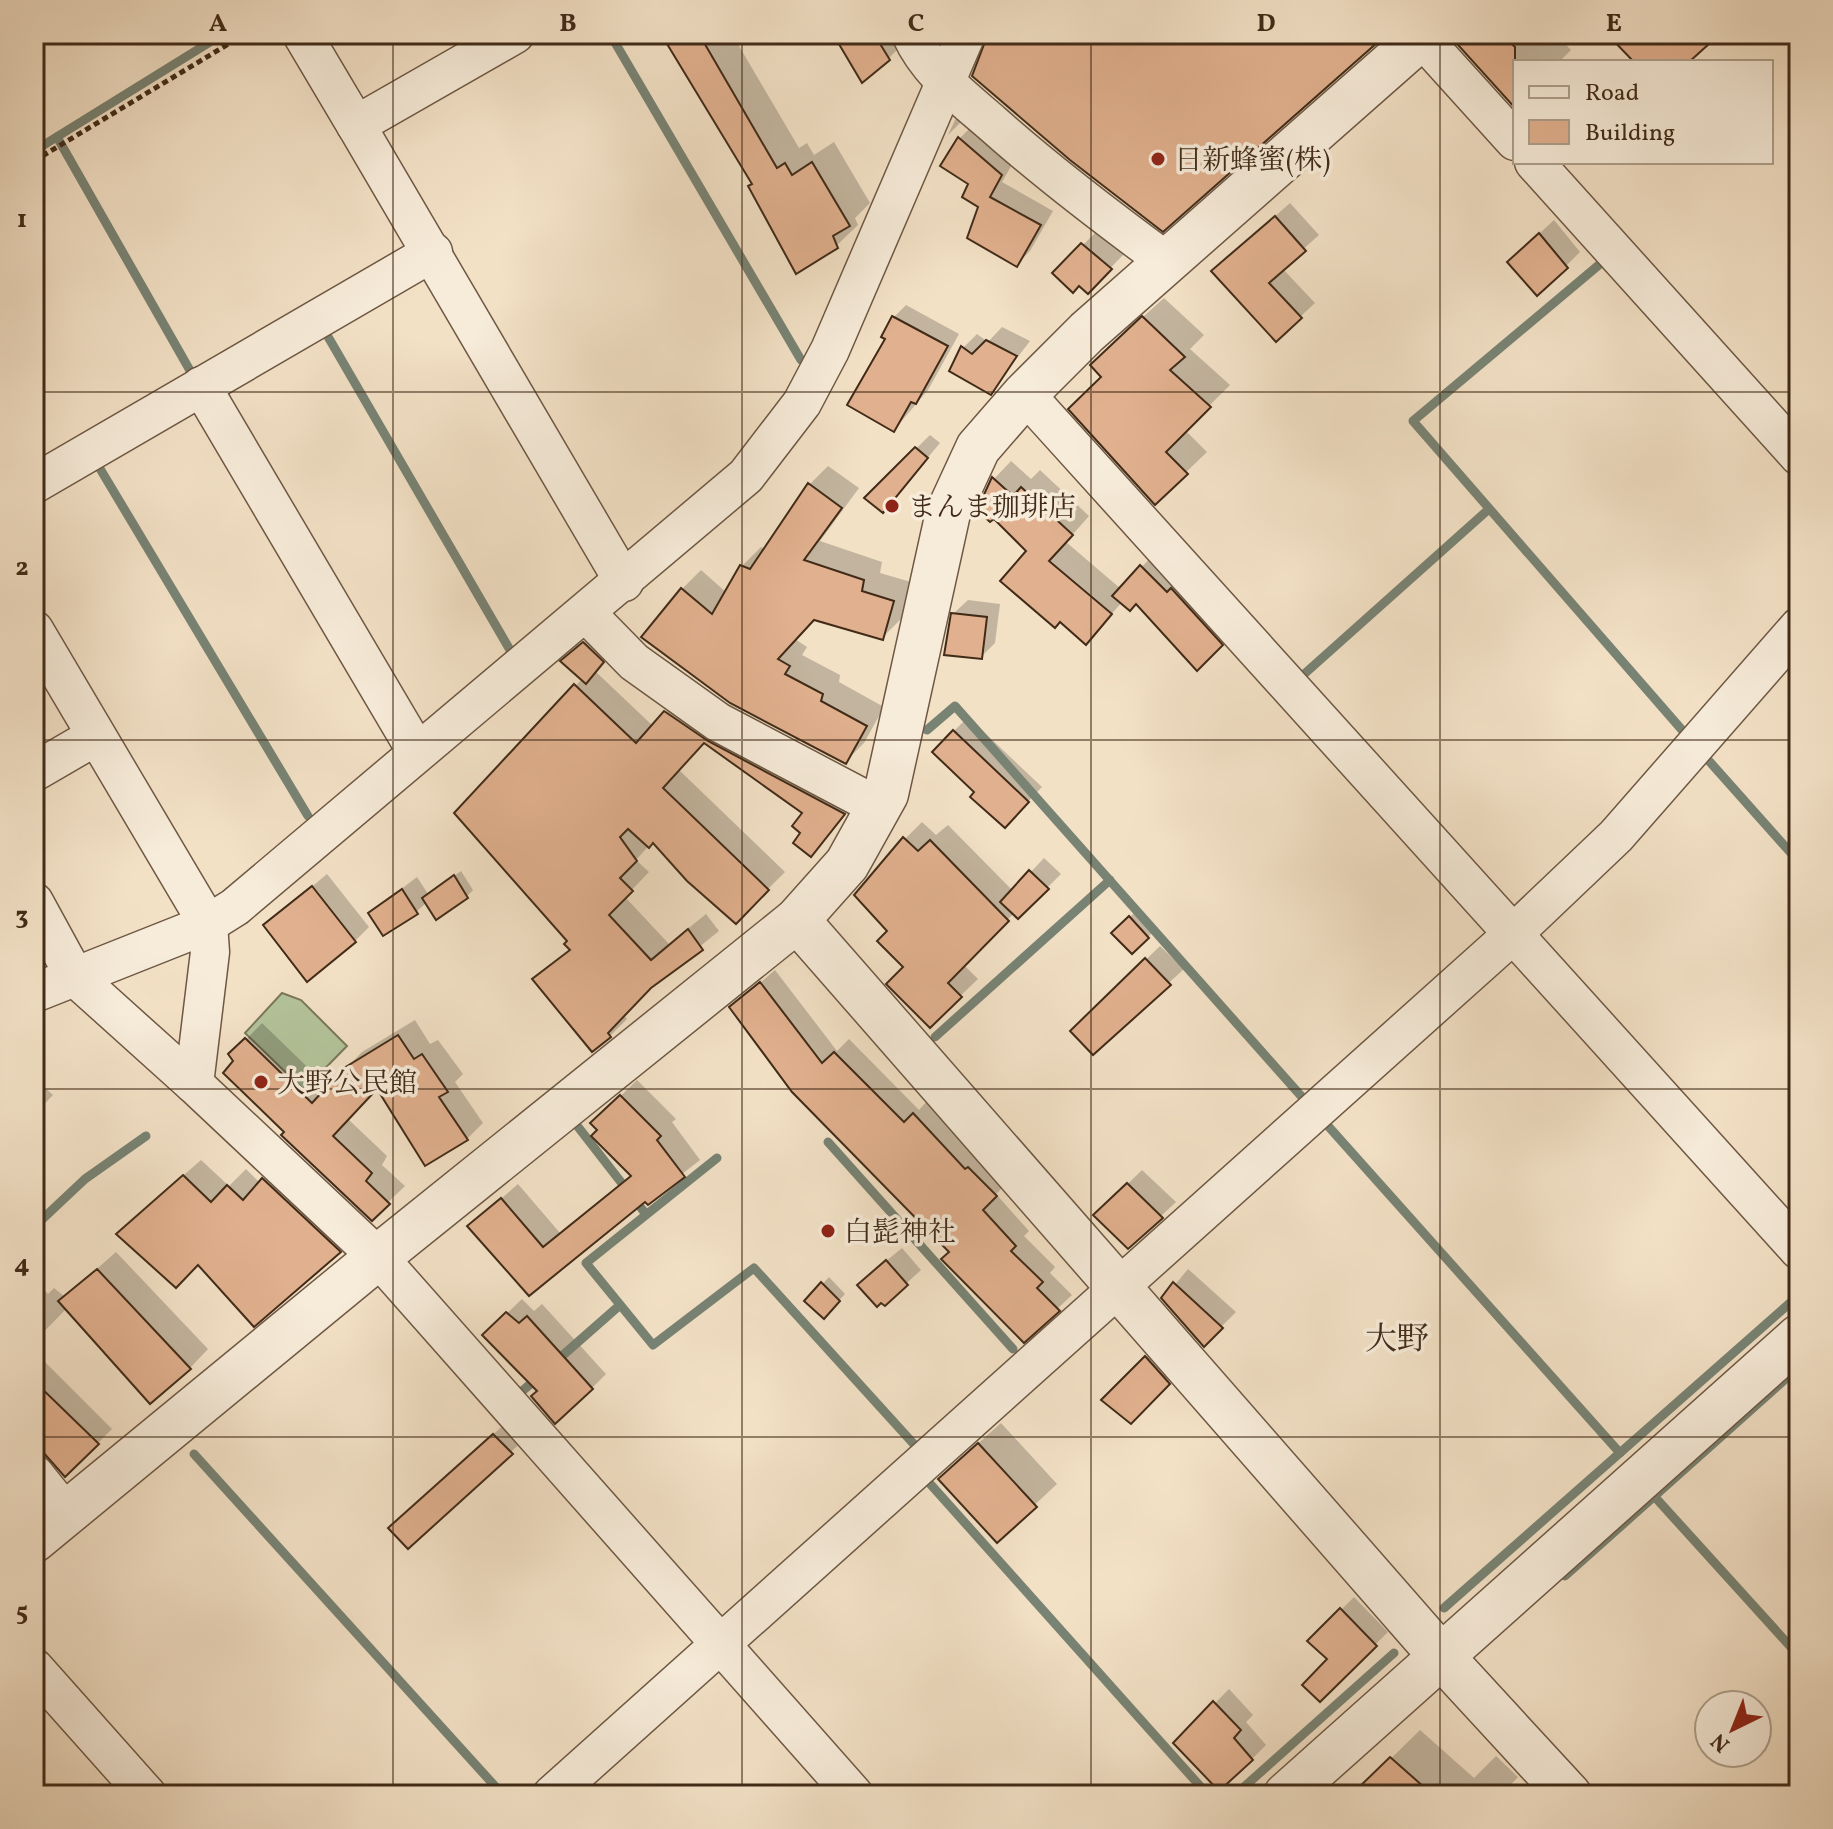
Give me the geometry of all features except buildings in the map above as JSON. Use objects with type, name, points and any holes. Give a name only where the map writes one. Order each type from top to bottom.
[{"type":"street","points":[[302,34],[433,252],[624,582]]},
{"type":"street","points":[[356,125],[469,46],[515,34]]},
{"type":"street","points":[[911,34],[919,52],[944,82],[1058,181],[1166,261]]},
{"type":"street","points":[[34,993],[208,924],[235,907],[746,476],[802,403],[830,350],[966,34]]},
{"type":"street","points":[[34,1474],[50,1527],[378,1257],[797,920],[847,864],[886,794],[948,513],[978,448],[1025,394],[1166,261],[1423,36],[1513,139]]},
{"type":"street","points":[[1536,164],[1799,456]]},
{"type":"street","points":[[34,484],[433,252]]},
{"type":"street","points":[[201,386],[417,752]]},
{"type":"street","points":[[1025,394],[1799,1250]]},
{"type":"street","points":[[586,613],[634,662],[718,722],[879,807]]},
{"type":"street","points":[[552,1795],[1512,935],[1616,836],[1799,627]]},
{"type":"street","points":[[34,630],[208,924],[210,952],[194,1084]]},
{"type":"street","points":[[34,772],[96,736]]},
{"type":"street","points":[[34,902],[75,977],[378,1257],[854,1795]]},
{"type":"street","points":[[797,920],[1441,1656],[1569,1795]]},
{"type":"street","points":[[1286,1795],[1799,1337]]},
{"type":"street","points":[[34,1668],[147,1795]]},
{"type":"path","points":[[34,161],[245,34]]},
{"type":"green space","points":[[282,993],[301,1000],[347,1046],[304,1090],[245,1033]]},
{"type":"waterway","points":[[34,151],[210,42],[205,34]]},
{"type":"waterway","points":[[610,34],[801,360]]},
{"type":"waterway","points":[[57,137],[192,374]]},
{"type":"waterway","points":[[1600,264],[1413,421],[1689,738]]},
{"type":"waterway","points":[[327,335],[510,650]]},
{"type":"waterway","points":[[99,467],[308,816]]},
{"type":"waterway","points":[[1302,676],[1489,509]]},
{"type":"waterway","points":[[927,730],[955,706],[1310,1106]]},
{"type":"waterway","points":[[1701,752],[1799,862]]},
{"type":"waterway","points":[[935,1037],[1110,880]]},
{"type":"waterway","points":[[1320,1117],[1620,1453]]},
{"type":"waterway","points":[[579,1119],[575,1123],[645,1213]]},
{"type":"waterway","points":[[34,1227],[85,1179],[146,1136]]},
{"type":"waterway","points":[[828,1142],[1013,1349]]},
{"type":"waterway","points":[[717,1158],[586,1263],[653,1345],[754,1268],[921,1452]]},
{"type":"waterway","points":[[1444,1608],[1799,1295]]},
{"type":"waterway","points":[[554,1363],[620,1305]]},
{"type":"waterway","points":[[1565,1576],[1799,1367]]},
{"type":"waterway","points":[[515,1397],[540,1376]]},
{"type":"waterway","points":[[194,1454],[503,1795]]},
{"type":"waterway","points":[[924,1477],[1208,1795]]},
{"type":"waterway","points":[[1654,1496],[1799,1656]]},
{"type":"waterway","points":[[1235,1795],[1394,1653]]},
{"type":"place","name":"日新蜂蜜(株)","points":[[1158,159]]},
{"type":"place","name":"まんま珈琲店","points":[[892,506]]},
{"type":"place","name":"大野公民館","points":[[261,1082]]},
{"type":"place","name":"白髭神社","points":[[828,1231]]},
{"type":"district","name":"大野","points":[[1397,1338]]}]
